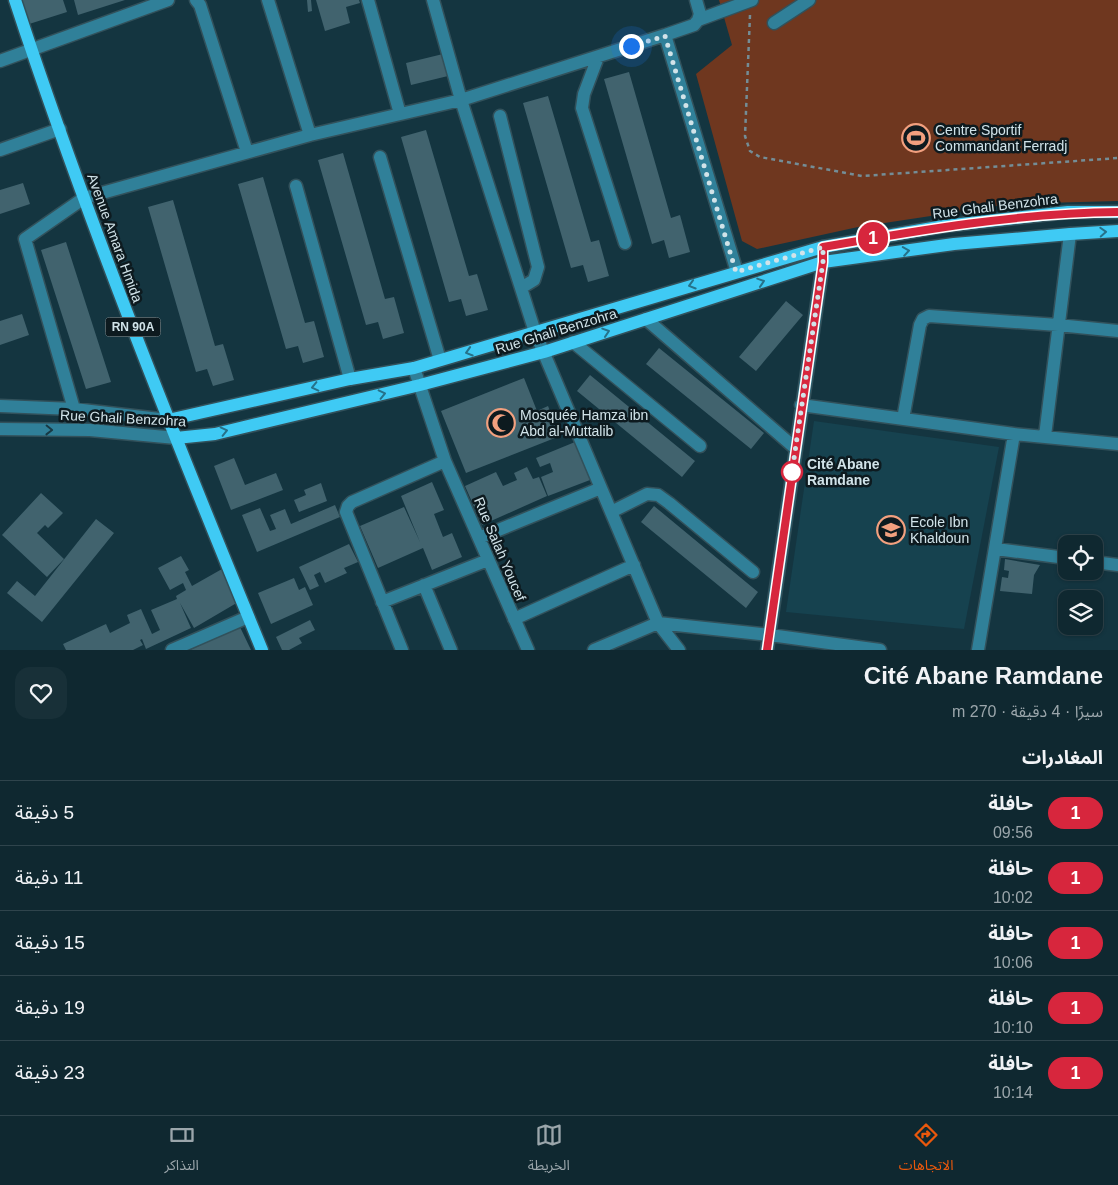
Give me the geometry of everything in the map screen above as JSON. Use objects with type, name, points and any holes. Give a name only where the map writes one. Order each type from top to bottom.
[{"type":"main road","name":"Avenue Amara Hmida","points":[[15,0],[84,198],[168,420],[262,650]]},
{"type":"main road","name":"Rue Ghali Benzohra","points":[[168,420],[350,379],[414,368],[823,247],[944,226],[1068,212],[1118,212]]},
{"type":"main road","name":"Rue Ghali Benzohra","points":[[176,438],[214,434],[420,385],[544,352],[823,262],[954,244],[1118,231]]},
{"type":"street","points":[[0,62],[168,0]]},
{"type":"street","points":[[196,0],[200,5],[247,152]]},
{"type":"street","points":[[268,0],[310,135]]},
{"type":"street","points":[[368,0],[400,114]]},
{"type":"street","points":[[433,0],[461,100],[535,332],[658,623],[679,650]]},
{"type":"street","points":[[74,409],[24,239],[84,198],[310,135],[461,100],[665,36],[694,25],[700,14],[696,0]]},
{"type":"street","points":[[698,20],[751,0]]},
{"type":"street","points":[[774,23],[809,0]]},
{"type":"street","points":[[665,36],[736,272]]},
{"type":"street","points":[[598,57],[584,94],[582,108],[625,244]]},
{"type":"street","points":[[500,116],[538,267],[534,280],[521,288]]},
{"type":"street","points":[[0,150],[60,129]]},
{"type":"street","points":[[380,157],[440,360]]},
{"type":"street","points":[[296,186],[350,379]]},
{"type":"street","points":[[1045,436],[1070,234]]},
{"type":"street","points":[[767,650],[823,262],[823,247]]},
{"type":"street","points":[[903,419],[920,325],[923,319],[929,316],[1118,331]]},
{"type":"street","points":[[646,319],[796,448]]},
{"type":"street","points":[[573,342],[700,446]]},
{"type":"street","name":"Rue Salah Youcef","points":[[414,368],[445,460],[528,650]]},
{"type":"street","points":[[801,405],[1014,434],[1118,444]]},
{"type":"street","name":"Rue Ghali Benzohra","points":[[0,406],[74,409],[168,420]]},
{"type":"street","name":"Rue Ghali Benzohra","points":[[0,429],[90,430],[176,438]]},
{"type":"street","points":[[978,650],[1014,434]]},
{"type":"street","points":[[402,650],[346,512],[352,502],[445,460]]},
{"type":"street","points":[[479,538],[601,488]]},
{"type":"street","points":[[611,512],[647,494],[658,495],[669,502],[752,572]]},
{"type":"street","points":[[996,550],[1058,557]]},
{"type":"street","points":[[382,602],[488,560]]},
{"type":"street","points":[[1103,563],[1118,565]]},
{"type":"street","points":[[514,619],[634,565]]},
{"type":"street","points":[[424,585],[451,650]]},
{"type":"street","points":[[172,650],[248,617]]},
{"type":"street","points":[[594,650],[658,623],[770,635],[849,648],[880,650]]},
{"type":"path","points":[[751,0],[745,136],[750,151],[760,157],[862,176],[1118,158]]},
{"type":"shaded area","name":"Centre Sportif Commandant Ferradj","points":[[719,0],[1118,0],[1118,201],[1010,204],[858,227],[757,249],[742,241],[696,74],[732,45]]},
{"type":"shaded area","name":"Ecole Ibn Khaldoun","points":[[814,421],[999,447],[964,629],[786,612]]},
{"type":"building","points":[[18,0],[63,0],[67,12],[26,25]]},
{"type":"building","points":[[74,0],[125,0],[78,15]]},
{"type":"building","points":[[307,0],[311,0],[312,11],[308,12]]},
{"type":"building","points":[[316,0],[359,0],[360,3],[346,7],[350,23],[325,31]]},
{"type":"building","points":[[443,54],[448,76],[411,85],[406,63]]},
{"type":"building","points":[[629,72],[671,218],[680,215],[690,252],[669,258],[664,240],[652,244],[604,79]]},
{"type":"building","points":[[548,96],[591,242],[599,240],[609,276],[588,282],[583,265],[571,268],[523,103]]},
{"type":"building","points":[[426,130],[469,276],[477,274],[488,310],[466,316],[461,299],[449,302],[401,137]]},
{"type":"building","points":[[343,153],[385,299],[394,297],[404,333],[383,339],[378,322],[366,325],[318,160]]},
{"type":"building","points":[[263,177],[305,323],[314,321],[324,357],[303,363],[298,346],[286,349],[238,184]]},
{"type":"building","points":[[23,183],[30,204],[0,214],[0,190]]},
{"type":"building","points":[[173,200],[215,346],[223,344],[234,380],[213,386],[207,369],[196,372],[148,207]]},
{"type":"building","points":[[66,242],[111,382],[86,389],[41,250]]},
{"type":"building","points":[[786,301],[803,315],[756,371],[739,357]]},
{"type":"building","points":[[22,314],[29,335],[0,345],[0,321]]},
{"type":"building","points":[[659,348],[764,433],[751,449],[646,364]]},
{"type":"building","points":[[590,375],[695,461],[682,477],[577,391]]},
{"type":"building","name":"Mosquée Hamza ibn Abd al-Muttalib","points":[[524,378],[537,411],[548,406],[560,436],[466,473],[441,411]]},
{"type":"building","points":[[575,442],[590,480],[548,496],[541,477],[553,472],[550,463],[540,467],[536,458]]},
{"type":"building","points":[[234,458],[245,485],[276,473],[283,490],[231,510],[214,466]]},
{"type":"building","points":[[527,467],[533,479],[539,477],[547,496],[482,525],[465,486],[496,472],[503,486],[517,480],[514,473]]},
{"type":"building","points":[[432,482],[444,510],[434,514],[443,537],[452,533],[462,557],[432,570],[423,548],[378,568],[360,526],[404,507],[420,542],[401,496]]},
{"type":"building","points":[[321,483],[327,501],[299,512],[294,500],[306,495],[304,490]]},
{"type":"building","points":[[41,493],[63,513],[48,528],[45,525],[37,533],[64,559],[47,577],[2,535]]},
{"type":"building","points":[[335,505],[340,517],[257,552],[242,515],[260,508],[270,531],[276,529],[270,515],[285,509],[291,524]]},
{"type":"building","points":[[654,506],[758,592],[746,608],[641,522]]},
{"type":"building","points":[[96,519],[114,533],[42,622],[7,593],[17,581],[35,596]]},
{"type":"building","points":[[349,544],[358,562],[344,568],[347,573],[325,583],[320,572],[314,575],[319,586],[310,590],[299,567]]},
{"type":"building","points":[[181,556],[189,570],[185,572],[192,586],[222,569],[240,601],[194,628],[180,603],[191,628],[146,649],[142,639],[140,640],[143,645],[133,650],[66,650],[63,644],[106,624],[110,633],[130,623],[127,615],[141,609],[152,634],[160,630],[151,610],[177,599],[176,596],[186,590],[183,583],[170,590],[158,568]]},
{"type":"building","points":[[1005,559],[1040,565],[1034,575],[1032,594],[1000,591],[1002,577],[1008,578],[1009,571],[1004,570]]},
{"type":"building","points":[[294,578],[299,590],[305,587],[313,605],[271,624],[258,593]]},
{"type":"building","points":[[310,620],[315,630],[299,638],[302,643],[289,650],[282,650],[276,637]]},
{"type":"building","points":[[240,627],[251,650],[190,650]]},
{"type":"bus line","name":"1","points":[[767,650],[823,262],[823,247],[944,226],[1068,212],[1118,212]]},
{"type":"place","name":"Centre Sportif Commandant Ferradj","points":[[916,138]]},
{"type":"place","name":"Mosquée Hamza ibn Abd al-Muttalib","points":[[501,423]]},
{"type":"place","name":"Cité Abane Ramdane","points":[[792,472]]},
{"type":"place","name":"Ecole Ibn Khaldoun","points":[[891,530]]},
{"type":"route","points":[[631,46],[665,36],[736,272],[823,247],[823,262],[792,472]]}]
